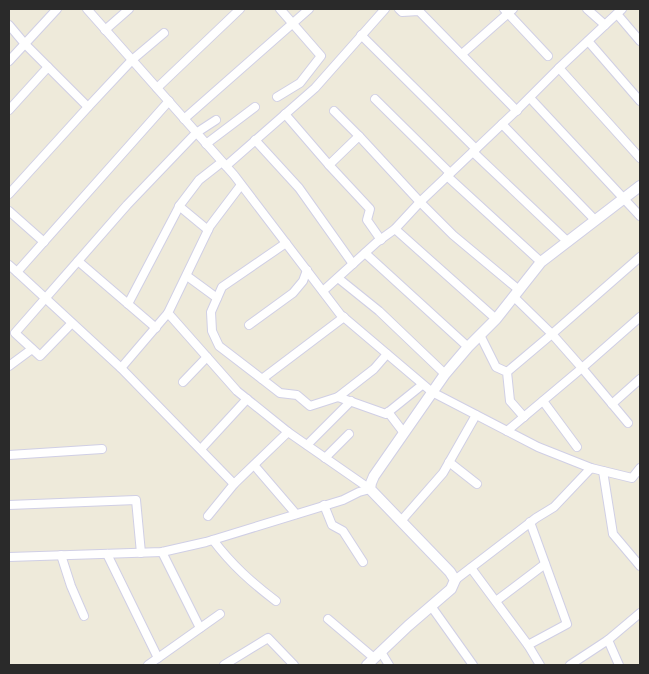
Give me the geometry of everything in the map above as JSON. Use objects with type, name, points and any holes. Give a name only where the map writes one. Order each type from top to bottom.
[{"type":"street","points":[[9,61],[57,9]]},
{"type":"street","points":[[87,9],[224,164],[340,314],[422,385],[538,448],[591,468],[632,478],[640,468]]},
{"type":"street","points":[[106,30],[129,9]]},
{"type":"street","points":[[157,88],[240,9]]},
{"type":"street","points":[[277,97],[300,83],[321,56],[280,9]]},
{"type":"street","points":[[184,119],[310,9]]},
{"type":"street","points":[[128,304],[179,206],[199,180],[224,164],[255,140],[315,88],[385,9]]},
{"type":"street","points":[[399,9],[402,12],[419,11],[517,111]]},
{"type":"street","points":[[587,9],[605,25]]},
{"type":"street","points":[[462,54],[508,10],[548,56]]},
{"type":"street","points":[[323,292],[365,253],[395,229],[420,202],[517,111],[619,11],[640,41]]},
{"type":"street","points":[[9,25],[24,44],[88,107]]},
{"type":"street","points":[[9,194],[132,60],[164,33]]},
{"type":"street","points":[[361,35],[474,151],[568,242]]},
{"type":"street","points":[[588,41],[640,101]]},
{"type":"street","points":[[9,110],[48,67]]},
{"type":"street","points":[[559,68],[640,158]]},
{"type":"street","points":[[530,98],[640,216]]},
{"type":"street","points":[[375,99],[449,175],[541,262]]},
{"type":"street","points":[[17,272],[169,101]]},
{"type":"street","points":[[206,144],[255,107]]},
{"type":"street","points":[[334,111],[420,202],[516,293],[628,423]]},
{"type":"street","points":[[285,114],[370,210],[367,220],[380,240]]},
{"type":"street","points":[[72,323],[40,356],[12,330],[45,299],[127,205],[196,133],[216,120]]},
{"type":"street","points":[[502,124],[595,220]]},
{"type":"street","points":[[329,165],[359,136]]},
{"type":"street","points":[[255,140],[299,188],[353,264]]},
{"type":"street","points":[[120,368],[168,313],[208,230],[241,185]]},
{"type":"street","points":[[370,489],[374,476],[445,374],[496,319],[541,262],[640,186]]},
{"type":"street","points":[[179,206],[208,230]]},
{"type":"street","points":[[9,211],[44,242]]},
{"type":"street","points":[[395,229],[496,319]]},
{"type":"street","points":[[286,243],[222,287],[211,312],[212,331],[219,346],[280,393],[297,395],[310,406],[338,397],[374,369],[387,354]]},
{"type":"street","points":[[365,253],[468,347]]},
{"type":"street","points":[[507,372],[640,257]]},
{"type":"street","points":[[78,261],[156,328]]},
{"type":"street","points":[[9,265],[120,368],[234,484]]},
{"type":"street","points":[[248,325],[294,293],[303,281],[307,270]]},
{"type":"street","points":[[186,276],[217,298]]},
{"type":"street","points":[[338,278],[379,311],[445,374]]},
{"type":"street","points":[[168,313],[237,391],[288,432],[370,489],[450,572],[455,580]]},
{"type":"street","points":[[262,379],[344,317]]},
{"type":"street","points":[[507,431],[640,318]]},
{"type":"street","points":[[480,335],[496,367],[507,372]]},
{"type":"street","points":[[9,366],[32,349]]},
{"type":"street","points":[[183,382],[207,357]]},
{"type":"street","points":[[507,372],[510,401],[524,417]]},
{"type":"street","points":[[612,404],[640,379]]},
{"type":"street","points":[[338,397],[386,414],[422,385]]},
{"type":"street","points":[[200,449],[247,399]]},
{"type":"street","points":[[307,445],[351,401]]},
{"type":"street","points":[[543,401],[577,447]]},
{"type":"street","points":[[388,412],[404,433]]},
{"type":"street","points":[[401,521],[442,473],[476,415]]},
{"type":"street","points":[[208,516],[234,484],[288,432]]},
{"type":"street","points":[[325,458],[349,434]]},
{"type":"street","points":[[9,455],[102,449]]},
{"type":"street","points":[[449,462],[477,484]]},
{"type":"street","points":[[254,465],[296,514]]},
{"type":"street","points":[[374,659],[451,589],[455,580],[530,522],[554,507],[591,468]]},
{"type":"street","points":[[603,471],[613,534],[640,566]]},
{"type":"street","points":[[9,557],[162,552],[214,540],[343,500],[358,492],[370,489]]},
{"type":"street","points":[[9,505],[136,500],[142,553]]},
{"type":"street","points":[[324,506],[332,525],[343,531],[364,562]]},
{"type":"street","points":[[528,645],[568,624],[530,522]]},
{"type":"street","points":[[214,540],[228,559],[259,588],[276,600]]},
{"type":"street","points":[[162,552],[200,628]]},
{"type":"street","points":[[108,554],[158,658]]},
{"type":"street","points":[[61,555],[71,586],[84,616]]},
{"type":"street","points":[[496,601],[545,564]]},
{"type":"street","points":[[471,568],[528,645],[540,665]]},
{"type":"street","points":[[431,606],[473,665]]},
{"type":"street","points":[[570,665],[608,640],[640,613]]},
{"type":"street","points":[[148,665],[220,614]]},
{"type":"street","points":[[328,619],[374,659],[389,665]]},
{"type":"street","points":[[224,665],[268,638],[294,665]]},
{"type":"street","points":[[608,640],[619,665]]}]
